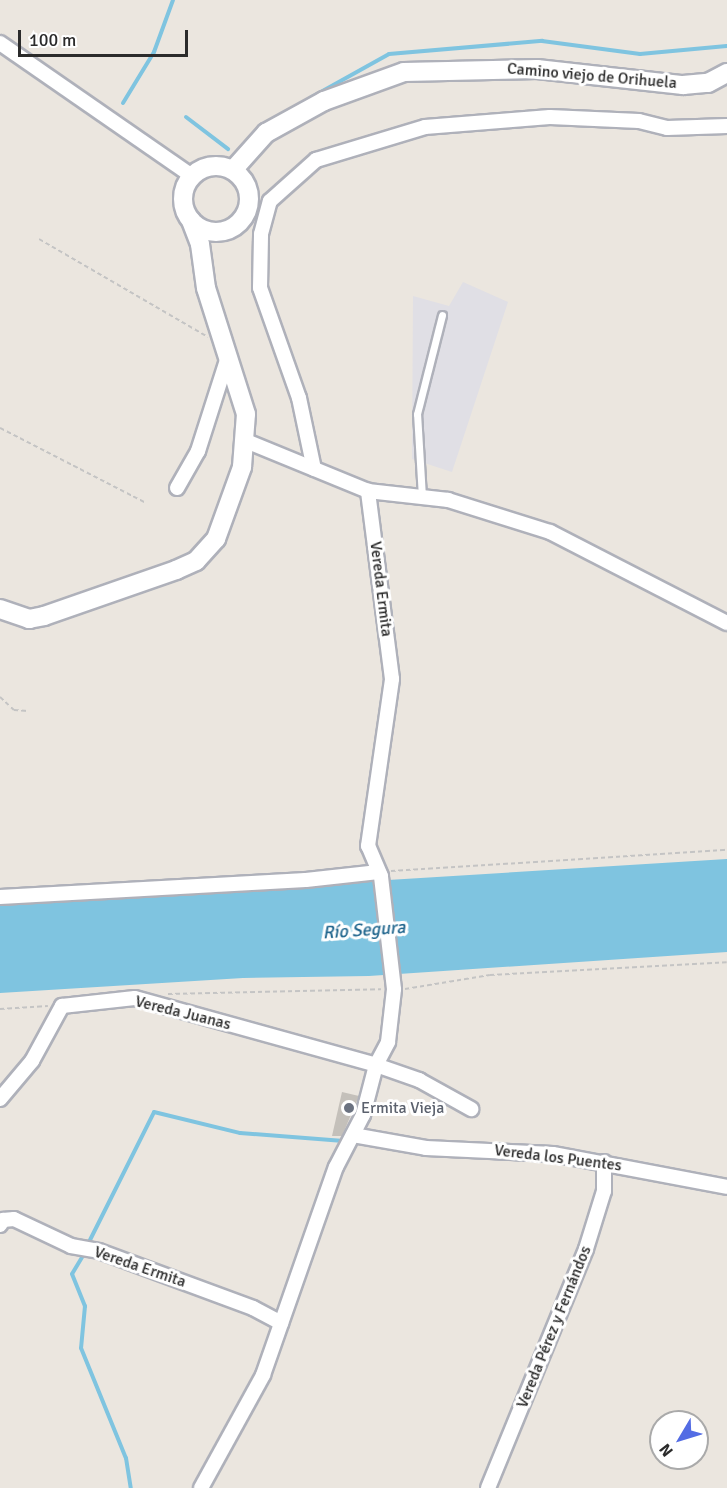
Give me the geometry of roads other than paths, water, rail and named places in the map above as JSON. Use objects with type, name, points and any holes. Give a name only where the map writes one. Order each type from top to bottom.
[{"type":"main road","name":"Camino viejo de Orihuela","points":[[233,170],[266,133],[324,101],[404,72],[537,69],[683,85],[708,83],[727,73]]},
{"type":"main road","points":[[0,609],[29,619],[44,616],[196,561],[216,539],[229,509],[246,441],[246,414],[204,272],[200,244],[183,205],[184,188],[192,176],[205,167],[233,170],[249,191],[249,208],[240,222],[216,243],[204,272]]},
{"type":"main road","points":[[191,221],[207,231],[222,232],[240,222]]},
{"type":"street","points":[[0,43],[192,176]]},
{"type":"street","points":[[314,469],[299,398],[260,288],[261,234],[270,201],[316,160],[425,127],[550,117],[639,121],[667,128],[727,126]]},
{"type":"street","points":[[177,488],[198,451],[229,355]]},
{"type":"street","points":[[246,441],[368,491],[448,500],[550,532],[727,623]]},
{"type":"street","name":"Vereda Ermita","points":[[201,1488],[263,1375],[336,1167],[363,1115],[376,1065],[388,1042],[394,989],[380,874],[368,846],[392,679],[368,491]]},
{"type":"street","points":[[0,897],[380,874]]},
{"type":"street","name":"Vereda Juanas","points":[[0,1099],[32,1061],[62,1006],[135,998],[376,1065]]},
{"type":"street","points":[[376,1065],[419,1080],[471,1109]]},
{"type":"street","name":"Vereda los Puentes","points":[[353,1135],[426,1148],[494,1148],[604,1162],[727,1187]]},
{"type":"street","name":"Vereda Pérez y Fernándos","points":[[488,1488],[586,1249],[604,1191],[604,1162]]},
{"type":"street","name":"Vereda Ermita","points":[[0,1225],[3,1220],[14,1219],[71,1246],[99,1251],[253,1308],[281,1323]]},
{"type":"lane","points":[[422,497],[417,414],[442,315]]},
{"type":"water","name":"Río Segura","points":[[727,859],[727,952],[369,976],[243,978],[0,993],[0,904]]},
{"type":"waterway","points":[[123,103],[154,52],[173,0]]},
{"type":"waterway","points":[[310,98],[389,54],[542,41],[640,54],[727,46]]},
{"type":"waterway","points":[[186,117],[228,149]]},
{"type":"waterway","points":[[89,1242],[154,1112],[240,1133],[344,1141]]},
{"type":"waterway","points":[[84,1254],[72,1274],[85,1306],[81,1348],[126,1458],[131,1488]]},
{"type":"place","name":"Ermita Vieja","points":[[349,1108]]}]
